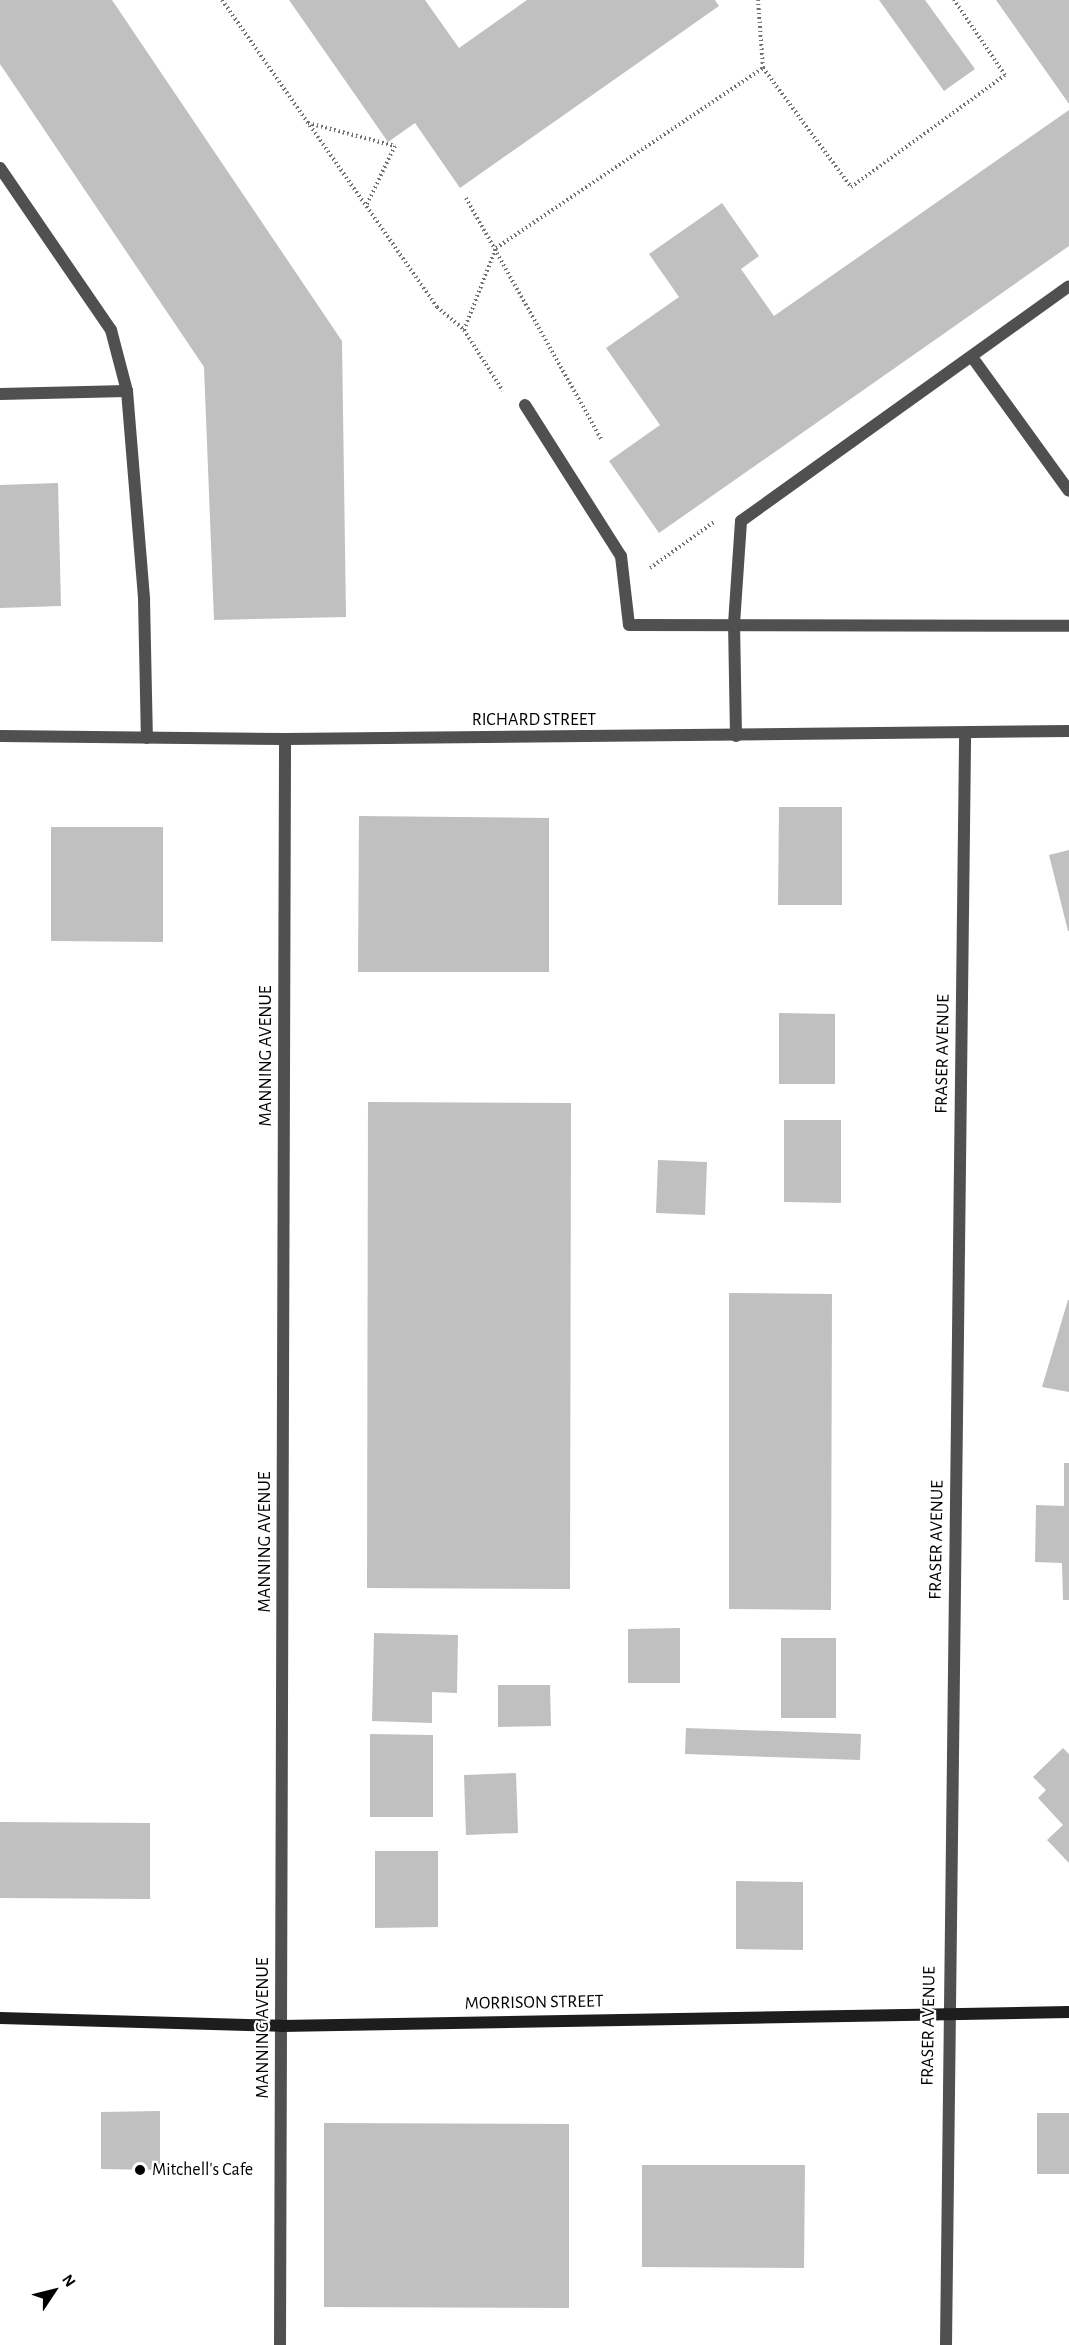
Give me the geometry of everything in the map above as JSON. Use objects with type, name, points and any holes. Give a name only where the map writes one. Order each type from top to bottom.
[{"type":"main road","name":"MORRISON STREET","points":[[0,2018],[281,2026],[1069,2012]]},
{"type":"street","points":[[0,168],[111,330],[127,391],[144,599],[147,738]]},
{"type":"street","points":[[736,736],[734,624],[741,521],[1069,286]]},
{"type":"street","points":[[972,357],[1069,490]]},
{"type":"street","points":[[0,394],[127,391]]},
{"type":"street","points":[[525,405],[621,556],[629,626],[734,624],[1069,626]]},
{"type":"street","name":"RICHARD STREET","points":[[0,736],[285,740],[965,735],[1069,731]]},
{"type":"street","name":"FRASER AVENUE","points":[[946,2345],[947,2014],[965,735]]},
{"type":"street","name":"MANNING AVENUE","points":[[280,2345],[285,740]]},
{"type":"path","points":[[222,0],[436,307],[464,330],[505,394]]},
{"type":"path","points":[[758,0],[763,68],[851,187],[1005,75],[954,0]]},
{"type":"path","points":[[464,330],[496,248],[763,68]]},
{"type":"path","points":[[307,123],[395,146],[366,207]]},
{"type":"path","points":[[466,198],[601,439]]},
{"type":"path","points":[[622,566],[631,582],[716,520]]},
{"type":"building","points":[[0,0],[112,0],[342,341],[346,617],[214,620],[204,367],[0,64]]},
{"type":"building","points":[[289,0],[425,0],[459,48],[527,0],[715,0],[719,6],[460,188],[415,123],[388,142]]},
{"type":"building","points":[[879,0],[925,0],[975,69],[944,91]]},
{"type":"building","points":[[996,0],[1069,0],[1069,104]]},
{"type":"building","points":[[1069,110],[1069,246],[659,533],[609,461],[660,425],[606,348],[679,297],[649,254],[722,203],[759,256],[741,269],[774,316]]},
{"type":"building","points":[[58,483],[61,606],[0,608],[0,485]]},
{"type":"building","points":[[779,807],[842,807],[842,905],[778,905]]},
{"type":"building","points":[[359,816],[549,818],[549,972],[358,972]]},
{"type":"building","points":[[51,827],[163,827],[163,942],[51,941]]},
{"type":"building","points":[[1069,850],[1069,931],[1068,931],[1049,855]]},
{"type":"building","points":[[779,1013],[835,1014],[835,1084],[779,1084]]},
{"type":"building","points":[[368,1102],[571,1103],[570,1589],[367,1588]]},
{"type":"building","points":[[784,1120],[841,1120],[841,1203],[784,1202]]},
{"type":"building","points":[[658,1160],[707,1162],[705,1215],[656,1213]]},
{"type":"building","points":[[729,1293],[832,1294],[831,1610],[729,1609]]},
{"type":"building","points":[[1069,1300],[1069,1392],[1042,1387]]},
{"type":"building","points":[[1064,1463],[1069,1463],[1069,1600],[1063,1600],[1062,1563],[1035,1562],[1036,1505],[1064,1506]]},
{"type":"building","points":[[680,1628],[680,1683],[628,1683],[628,1629]]},
{"type":"building","points":[[374,1633],[458,1635],[457,1693],[432,1692],[432,1723],[372,1721]]},
{"type":"building","points":[[781,1638],[836,1638],[836,1718],[781,1718]]},
{"type":"building","points":[[498,1685],[550,1685],[551,1726],[498,1727]]},
{"type":"building","points":[[686,1728],[861,1734],[860,1760],[685,1754]]},
{"type":"building","points":[[370,1734],[433,1735],[433,1817],[370,1817]]},
{"type":"building","points":[[1063,1748],[1069,1754],[1069,1863],[1047,1840],[1063,1825],[1038,1798],[1046,1790],[1033,1777]]},
{"type":"building","points":[[516,1773],[518,1833],[466,1835],[464,1775]]},
{"type":"building","points":[[0,1822],[150,1823],[150,1899],[0,1898]]},
{"type":"building","points":[[375,1851],[438,1851],[438,1927],[375,1928]]},
{"type":"building","points":[[736,1881],[803,1882],[803,1950],[736,1949]]},
{"type":"building","points":[[160,2111],[160,2170],[101,2169],[101,2112]]},
{"type":"building","points":[[1037,2113],[1069,2113],[1069,2174],[1037,2174]]},
{"type":"building","points":[[324,2123],[569,2124],[569,2308],[324,2307]]},
{"type":"building","points":[[642,2165],[805,2165],[804,2268],[642,2267]]},
{"type":"place","name":"Mitchell's Cafe","points":[[140,2170]]}]
